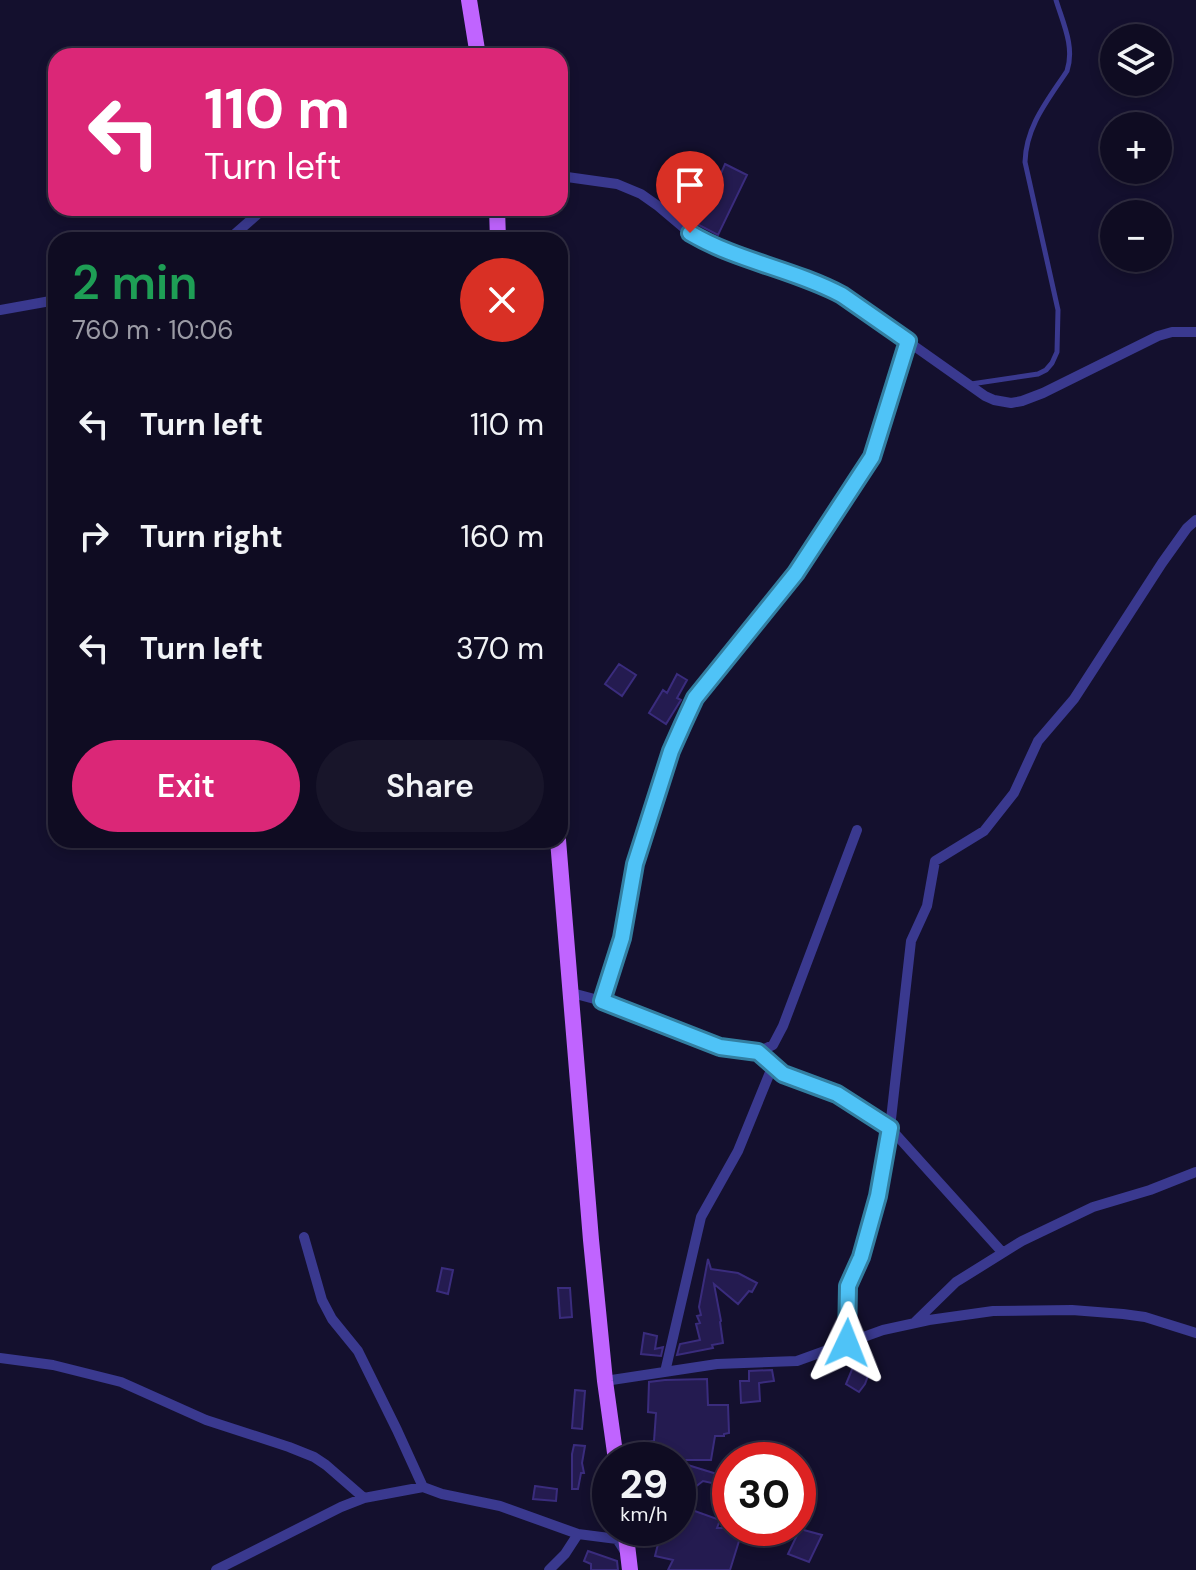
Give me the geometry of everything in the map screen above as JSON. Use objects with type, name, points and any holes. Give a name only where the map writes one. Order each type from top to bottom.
[{"type":"main road","points":[[469,0],[477,48]]},
{"type":"main road","points":[[559,848],[591,1240],[613,1442]]},
{"type":"street","points":[[568,177],[617,184],[641,194],[705,242],[830,288],[994,400],[1022,401],[1158,336],[1172,332],[1196,332]]},
{"type":"street","points":[[237,232],[255,216]]},
{"type":"street","points":[[0,310],[48,301]]},
{"type":"street","points":[[602,1001],[622,938],[635,864],[671,751],[695,698],[796,573],[872,457],[908,341]]},
{"type":"street","points":[[847,1343],[848,1286],[861,1257],[878,1196],[890,1128],[911,941],[927,906],[935,861],[984,831],[1014,793],[1038,741],[1074,699],[1162,563],[1196,520]]},
{"type":"street","points":[[572,993],[602,1001],[720,1047],[758,1052],[773,1045],[783,1026],[857,830]]},
{"type":"street","points":[[758,1052],[783,1074],[837,1094],[890,1128],[1002,1252]]},
{"type":"street","points":[[665,1372],[701,1217],[738,1151],[773,1065]]},
{"type":"street","points":[[914,1323],[956,1282],[1022,1241],[1093,1207],[1196,1172]]},
{"type":"street","points":[[304,1237],[322,1300],[332,1319],[358,1351],[423,1487]]},
{"type":"street","points":[[605,1381],[717,1364],[790,1362],[883,1330],[993,1311],[1072,1310],[1145,1317],[1196,1333]]},
{"type":"street","points":[[0,1358],[53,1365],[121,1382],[206,1420],[314,1457],[364,1498]]},
{"type":"street","points":[[216,1570],[341,1507],[364,1498],[423,1487],[500,1506],[578,1534],[617,1539],[630,1565]]},
{"type":"street","points":[[549,1570],[565,1554],[578,1534]]},
{"type":"lane","points":[[969,384],[1038,374],[1046,370],[1057,352],[1058,310],[1025,162],[1025,149],[1032,126],[1067,71],[1069,62],[1067,33],[1056,0]]},
{"type":"building","points":[[725,164],[747,175],[718,235],[695,223],[703,207],[693,202],[703,183],[715,187]]},
{"type":"building","points":[[619,664],[636,675],[622,696],[605,684]]},
{"type":"building","points":[[677,674],[687,680],[677,698],[681,700],[666,724],[649,713],[663,690],[667,693]]},
{"type":"building","points":[[708,1259],[711,1269],[738,1273],[757,1283],[738,1304],[714,1284],[723,1343],[677,1355],[680,1344],[700,1340],[696,1324],[700,1323],[697,1316],[701,1315],[699,1307]]},
{"type":"building","points":[[442,1268],[453,1270],[448,1294],[437,1291]]},
{"type":"building","points":[[558,1288],[570,1288],[572,1317],[560,1318]]},
{"type":"building","points":[[644,1333],[657,1336],[655,1349],[663,1347],[661,1356],[641,1354]]},
{"type":"building","points":[[853,1367],[869,1373],[859,1392],[846,1384]]},
{"type":"building","points":[[772,1370],[774,1381],[759,1383],[760,1401],[741,1403],[740,1381],[749,1381],[749,1371]]},
{"type":"building","points":[[707,1379],[708,1405],[728,1405],[729,1433],[715,1436],[711,1460],[696,1460],[696,1442],[646,1442],[654,1441],[656,1413],[648,1412],[649,1382]]},
{"type":"building","points":[[575,1390],[585,1391],[582,1429],[572,1428]]},
{"type":"building","points":[[574,1445],[585,1446],[584,1473],[581,1473],[578,1489],[572,1489]]},
{"type":"building","points":[[696,1468],[712,1472],[712,1483],[703,1481],[696,1486]]},
{"type":"building","points":[[535,1486],[557,1489],[556,1501],[533,1499]]},
{"type":"building","points":[[696,1511],[712,1517],[712,1546],[737,1546],[730,1570],[668,1570],[673,1560],[655,1556],[658,1546],[696,1546]]},
{"type":"building","points":[[816,1533],[822,1535],[809,1562],[788,1554],[792,1546],[816,1546]]},
{"type":"building","points":[[588,1551],[617,1561],[618,1570],[591,1570],[591,1564],[584,1561]]},
{"type":"route","points":[[690,233],[715,247],[830,288],[908,341],[872,457],[796,573],[695,698],[671,751],[635,864],[622,938],[602,1001],[720,1047],[758,1052],[783,1074],[837,1094],[890,1128],[878,1196],[861,1257],[848,1286],[847,1343]]}]
